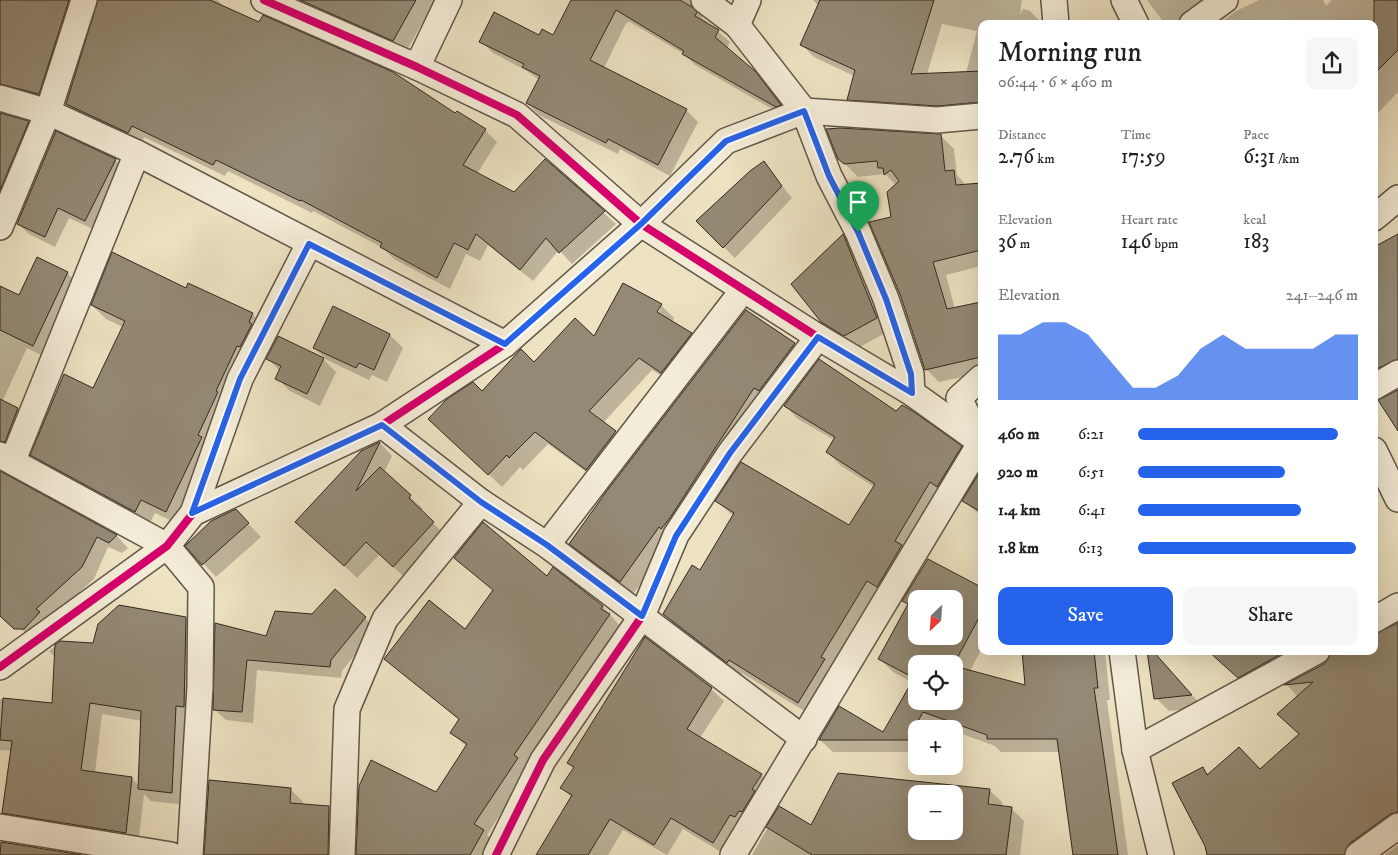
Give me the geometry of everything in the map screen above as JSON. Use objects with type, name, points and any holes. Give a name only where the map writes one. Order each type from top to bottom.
[{"type":"street","points":[[0,227],[48,112],[84,0]]},
{"type":"street","points":[[264,0],[417,67],[517,115],[641,224],[818,337],[912,393],[978,440]]},
{"type":"street","points":[[417,67],[449,0]]},
{"type":"street","points":[[704,0],[737,25],[804,111],[829,176],[858,232],[886,299],[911,374],[912,393]]},
{"type":"street","points":[[737,25],[748,0]]},
{"type":"street","points":[[1054,0],[1056,20]]},
{"type":"street","points":[[1124,0],[1134,20]]},
{"type":"street","points":[[1198,20],[1225,0]]},
{"type":"street","points":[[0,98],[48,112],[137,153],[309,244],[505,344]]},
{"type":"street","points":[[192,513],[382,425],[505,344],[641,224],[726,141],[804,111],[937,120],[978,116]]},
{"type":"street","points":[[137,153],[6,458],[167,546],[201,587],[200,687],[190,855]]},
{"type":"street","points":[[1378,215],[1398,198]]},
{"type":"street","points":[[0,667],[167,546],[192,513],[240,379],[309,244]]},
{"type":"street","points":[[547,545],[743,290]]},
{"type":"street","points":[[496,855],[543,760],[642,616],[676,536],[730,453],[818,337]]},
{"type":"street","points":[[1378,386],[1398,373]]},
{"type":"street","points":[[978,381],[959,398],[978,436]]},
{"type":"street","points":[[382,425],[481,502],[547,545],[804,739]]},
{"type":"street","points":[[732,855],[804,739],[978,447]]},
{"type":"street","points":[[1378,458],[1398,499]]},
{"type":"street","points":[[342,855],[347,708],[385,619],[481,502]]},
{"type":"street","points":[[1378,618],[1398,606]]},
{"type":"street","points":[[1123,655],[1135,750],[1161,855]]},
{"type":"street","points":[[1135,750],[1310,655]]},
{"type":"street","points":[[1358,855],[1398,826]]},
{"type":"street","points":[[0,827],[171,855]]},
{"type":"building","points":[[0,0],[69,0],[39,94],[0,84]]},
{"type":"building","points":[[98,0],[210,0],[259,22],[263,15],[393,72],[455,113],[457,111],[486,129],[463,165],[514,192],[545,159],[605,211],[559,253],[546,238],[520,270],[476,234],[468,250],[454,243],[437,278],[380,247],[382,243],[301,200],[216,160],[213,165],[132,126],[128,133],[66,104]]},
{"type":"building","points":[[300,0],[416,0],[393,41]]},
{"type":"building","points":[[571,0],[680,0],[697,12],[695,16],[719,30],[715,37],[756,72],[781,105],[776,107],[682,54],[684,51],[616,10],[590,60],[687,109],[658,165],[608,139],[606,143],[526,103],[540,76],[522,67],[524,64],[479,42],[494,12],[539,35],[542,29],[553,35]]},
{"type":"building","points":[[820,0],[934,0],[911,74],[978,71],[978,102],[937,106],[847,100],[855,70],[800,45]]},
{"type":"building","points":[[1374,0],[1398,0],[1398,50],[1378,70],[1378,20],[1374,20]]},
{"type":"building","points":[[0,113],[29,121],[0,190]]},
{"type":"building","points":[[840,128],[941,134],[945,171],[954,170],[956,185],[978,183],[978,251],[933,262],[947,309],[978,303],[978,358],[925,370],[900,294],[869,222],[891,217],[887,192],[899,181],[891,170],[884,175],[883,168],[878,168],[877,161],[844,164],[838,159],[826,129]]},
{"type":"building","points":[[56,131],[116,159],[85,221],[58,208],[45,237],[17,224]]},
{"type":"building","points":[[764,161],[782,186],[723,248],[696,221],[750,171]]},
{"type":"building","points":[[843,234],[877,318],[844,336],[821,322],[791,284]]},
{"type":"building","points":[[1398,234],[1398,359],[1378,368],[1378,245]]},
{"type":"building","points":[[112,252],[186,288],[188,283],[253,313],[249,322],[252,324],[240,347],[237,346],[216,391],[218,392],[198,435],[202,437],[166,512],[141,500],[135,512],[30,455],[64,374],[93,388],[125,321],[91,305]]},
{"type":"building","points":[[37,257],[68,272],[33,346],[0,330],[0,286],[19,295]]},
{"type":"building","points":[[623,283],[662,304],[657,312],[692,333],[661,373],[639,358],[589,411],[616,431],[586,470],[535,432],[509,458],[507,455],[488,475],[428,419],[447,399],[473,382],[482,391],[521,349],[534,362],[575,318],[594,336]]},
{"type":"building","points":[[333,306],[390,334],[374,370],[359,363],[356,368],[313,348]]},
{"type":"building","points":[[746,310],[795,343],[759,391],[754,388],[670,518],[661,529],[659,527],[620,582],[569,544],[606,492]]},
{"type":"building","points":[[278,336],[324,358],[307,394],[275,379],[281,366],[266,359]]},
{"type":"building","points":[[819,359],[896,411],[902,405],[962,446],[937,487],[930,482],[895,541],[902,545],[877,587],[867,581],[821,657],[825,659],[798,703],[729,660],[727,663],[663,614],[692,565],[700,570],[734,513],[715,501],[741,462],[849,525],[875,484],[826,452],[835,437],[784,406]]},
{"type":"building","points":[[1398,390],[1398,431],[1378,400]]},
{"type":"building","points":[[0,399],[18,408],[5,442],[0,441]]},
{"type":"building","points":[[380,442],[356,491],[380,467],[411,495],[409,498],[434,522],[393,567],[366,542],[344,566],[295,522],[361,451]]},
{"type":"building","points":[[0,471],[117,535],[109,543],[97,537],[82,567],[36,609],[40,612],[24,629],[14,629],[0,616]]},
{"type":"building","points":[[978,475],[978,510],[962,501]]},
{"type":"building","points":[[236,509],[249,523],[202,565],[185,546],[211,521]]},
{"type":"building","points":[[483,522],[547,576],[553,567],[603,606],[601,609],[610,614],[514,755],[518,758],[474,824],[484,830],[470,855],[356,855],[359,786],[371,760],[436,792],[467,744],[450,733],[459,719],[384,659],[429,600],[465,629],[493,590],[454,558]]},
{"type":"building","points":[[928,559],[978,585],[978,620],[959,655],[908,655],[908,675],[878,659],[908,604],[908,645],[963,645],[963,590],[909,590]]},
{"type":"building","points":[[335,589],[366,617],[331,660],[330,667],[247,660],[242,712],[213,710],[215,623],[266,636],[275,611],[312,614]]},
{"type":"building","points":[[908,591],[908,604],[902,601]]},
{"type":"building","points":[[119,605],[186,617],[184,707],[176,706],[172,793],[138,789],[141,711],[90,703],[81,770],[132,777],[126,833],[2,813],[12,741],[0,740],[3,698],[52,703],[55,645],[60,641],[93,643],[98,624]]},
{"type":"building","points":[[1398,623],[1398,812],[1390,814],[1350,843],[1344,855],[1207,855],[1205,846],[1172,783],[1203,767],[1207,775],[1239,747],[1260,769],[1299,734],[1277,714],[1313,682],[1284,685],[1324,664],[1330,655],[1378,655],[1378,632]]},
{"type":"building","points":[[645,637],[712,688],[687,729],[762,774],[752,789],[755,791],[742,812],[739,811],[735,817],[730,815],[713,843],[671,818],[654,845],[610,819],[588,855],[536,855],[572,795],[560,788],[574,767],[567,763]]},
{"type":"building","points":[[1022,655],[1094,655],[1098,688],[1094,688],[1118,855],[1073,855],[1057,739],[987,739],[987,735],[963,726],[963,720],[945,720],[923,712],[919,720],[908,720],[908,740],[819,740],[839,706],[883,732],[908,688],[908,710],[963,710],[963,668],[1025,685]]},
{"type":"building","points":[[1148,655],[1157,655],[1192,695],[1154,699]]},
{"type":"building","points":[[1212,655],[1279,655],[1238,678]]},
{"type":"building","points":[[838,773],[952,785],[908,785],[908,840],[963,840],[963,786],[990,789],[988,804],[1012,807],[1006,855],[812,855],[766,827],[779,806],[811,825]]},
{"type":"building","points":[[209,780],[291,788],[290,803],[329,806],[328,855],[204,855]]},
{"type":"building","points":[[1,842],[82,855],[0,855]]},
{"type":"cycle path","points":[[264,0],[417,67],[517,115],[641,224],[818,337],[730,453],[676,535],[642,616],[543,760],[496,855]]},
{"type":"cycle path","points":[[0,667],[167,546],[193,513],[382,425],[505,344],[641,224],[726,141],[804,111],[829,176],[858,232],[886,299],[911,374],[912,393]]},
{"type":"route","points":[[804,111],[829,176],[858,232],[886,299],[911,374],[912,393],[818,337],[730,453],[676,536],[642,616],[547,545],[481,502],[382,425],[192,513],[240,379],[309,244],[505,344],[641,224],[726,141],[804,111]]}]
